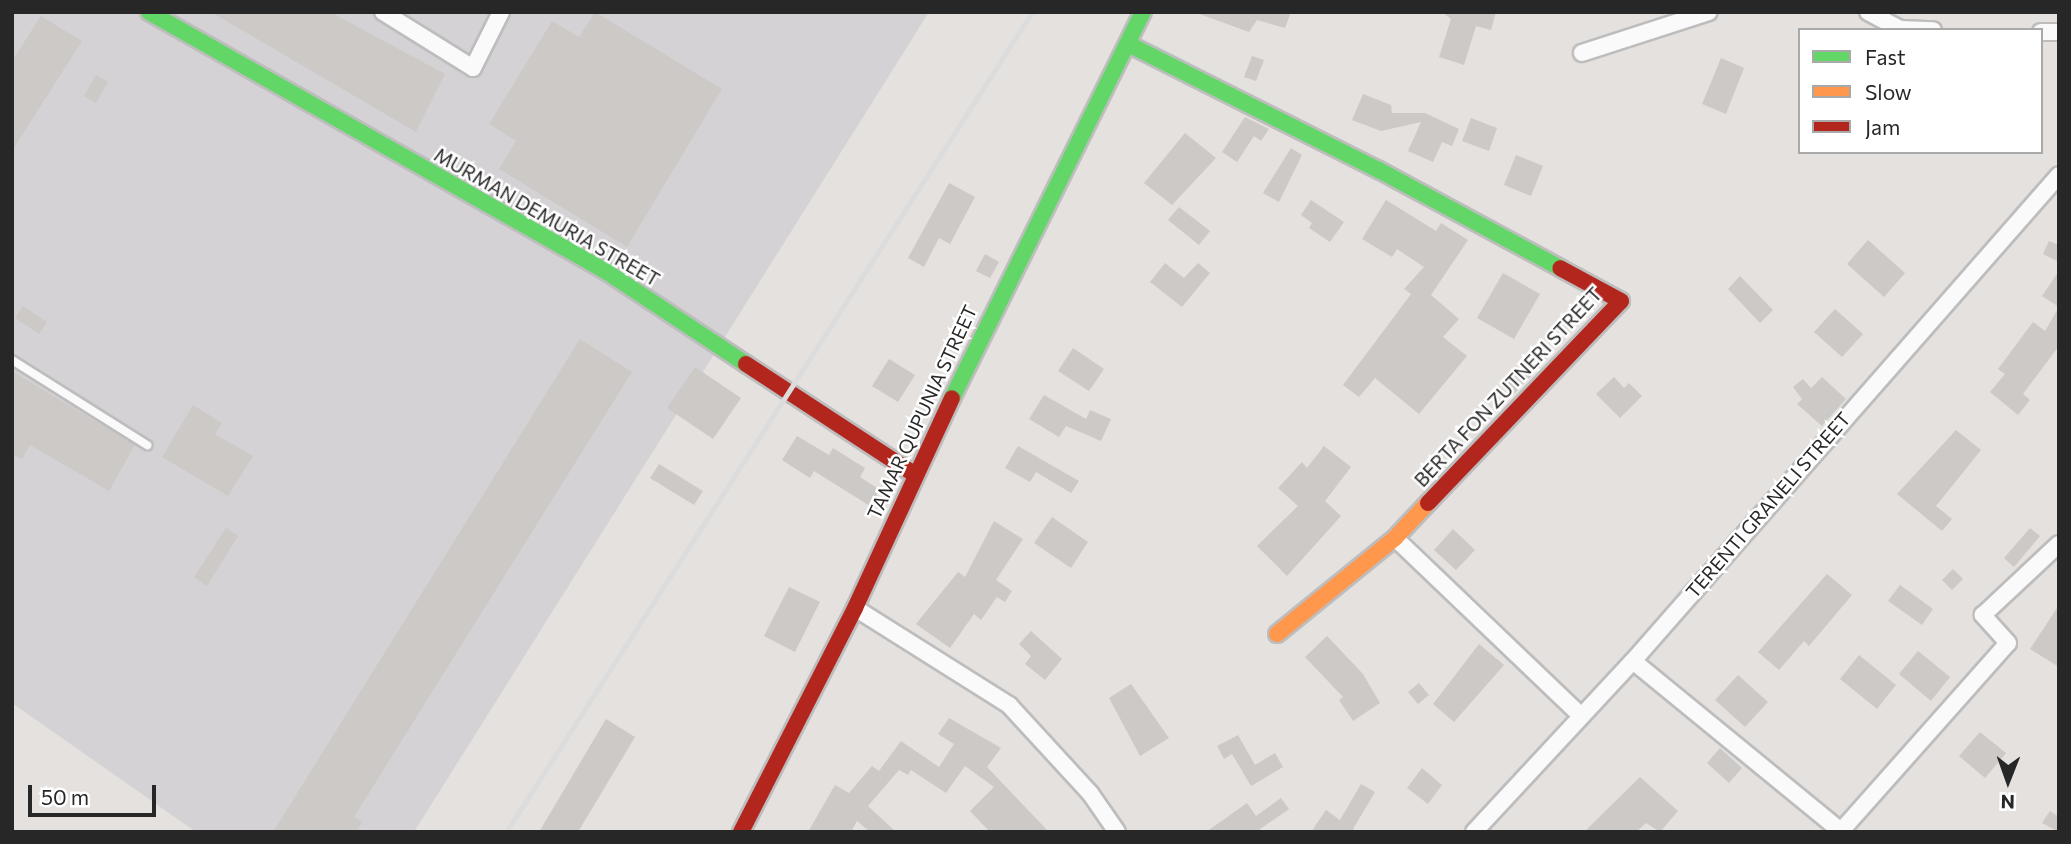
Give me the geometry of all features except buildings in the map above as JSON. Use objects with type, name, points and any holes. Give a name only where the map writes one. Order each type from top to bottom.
[{"type":"street","name":"MURMAN DEMURIA STREET","points":[[149,12],[607,272],[914,474]]},
{"type":"street","points":[[383,12],[473,68],[504,13]]},
{"type":"street","name":"TAMAR QUPUNIA STREET","points":[[741,832],[855,608],[914,474],[1143,12]]},
{"type":"street","points":[[1582,53],[1709,12]]},
{"type":"street","points":[[1876,14],[1898,28]]},
{"type":"street","name":"BERTA FON ZUTNERI STREET","points":[[1128,44],[1379,170],[1621,300],[1395,538]]},
{"type":"street","name":"TERENTI GRANELI STREET","points":[[1474,832],[1578,715],[1633,662],[2059,175]]},
{"type":"street","points":[[1277,634],[1395,538],[1578,715]]},
{"type":"street","points":[[1633,662],[1841,831],[2008,643],[1983,615],[2059,544]]},
{"type":"street","points":[[855,608],[1009,705],[1090,793],[1118,832]]},
{"type":"lane","points":[[12,360],[147,445]]},
{"type":"shaded area","points":[[12,12],[929,12],[414,832],[196,832],[12,703]]},
{"type":"railway","points":[[506,832],[1032,12]]},
{"type":"traffic: fast","points":[[149,12],[607,272],[746,364]]},
{"type":"traffic: fast","points":[[952,398],[1143,12]]},
{"type":"traffic: fast","points":[[1128,44],[1379,170],[1560,268]]},
{"type":"traffic: slow","points":[[1277,634],[1395,538],[1428,503]]},
{"type":"traffic: jam","points":[[1428,503],[1621,301],[1560,268]]},
{"type":"traffic: jam","points":[[746,364],[914,474]]},
{"type":"traffic: jam","points":[[741,832],[855,608],[952,398]]}]
